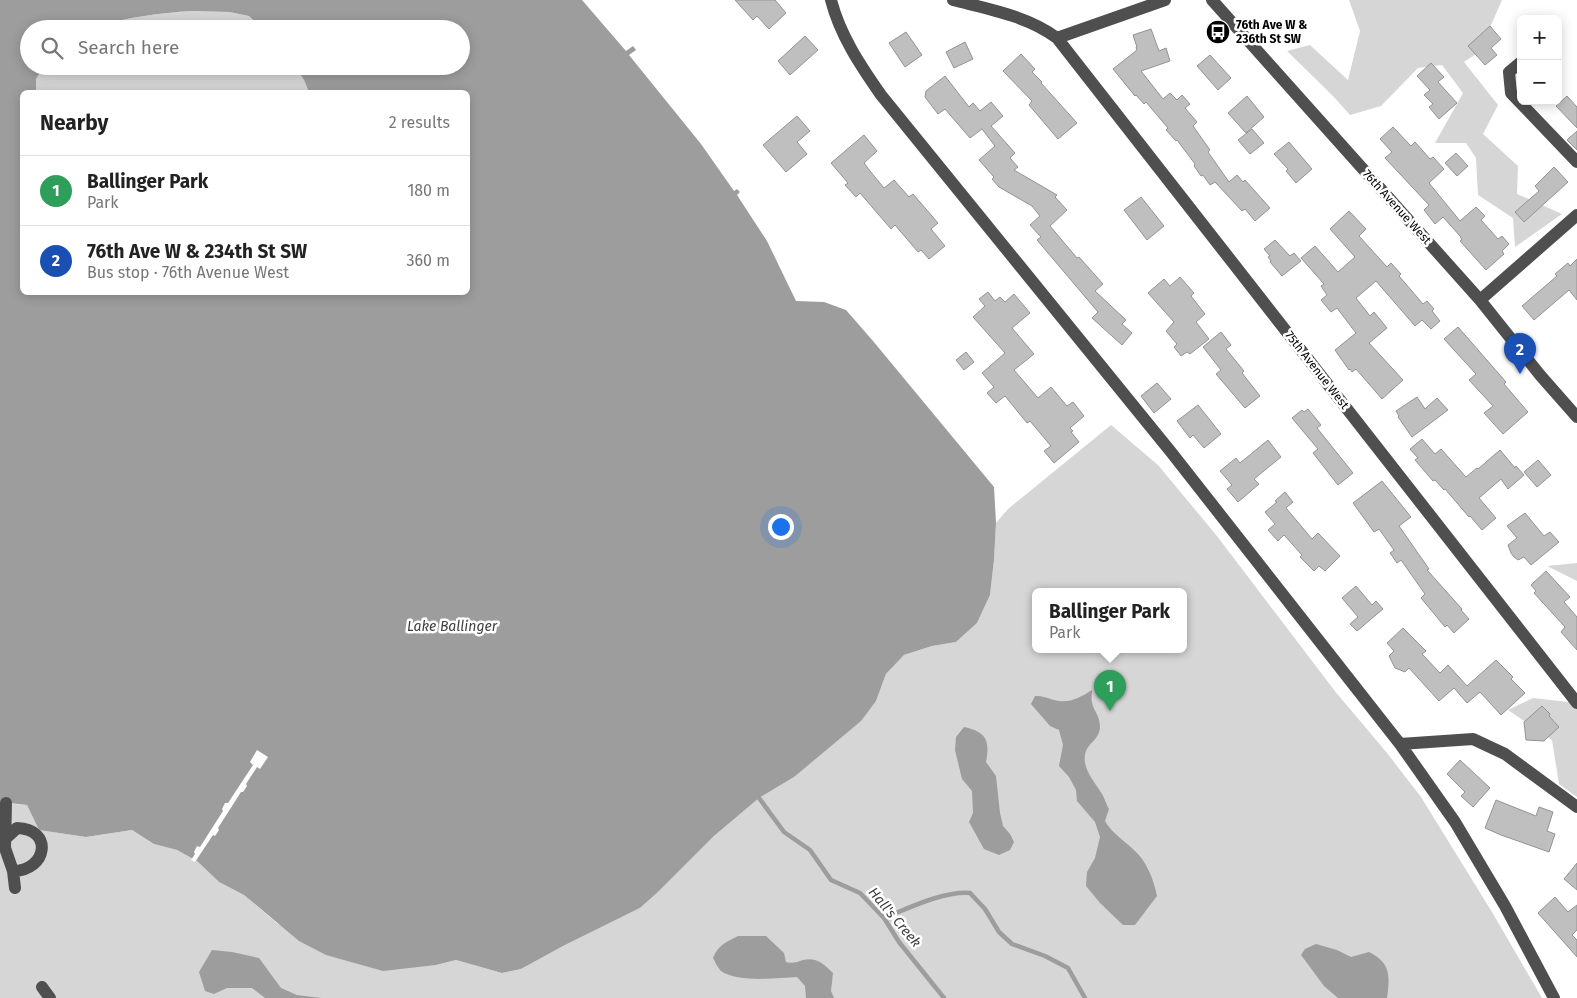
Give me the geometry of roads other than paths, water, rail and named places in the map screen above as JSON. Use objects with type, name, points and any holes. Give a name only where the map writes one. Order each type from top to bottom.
[{"type":"street","points":[[831,0],[835,15],[849,46],[880,95],[1171,452],[1400,744],[1455,822],[1505,906],[1554,998]]},
{"type":"street","name":"75th Avenue West","points":[[954,0],[993,10],[1043,27],[1057,38],[1577,703]]},
{"type":"street","points":[[1057,38],[1165,0]]},
{"type":"street","name":"76th Avenue West","points":[[1212,0],[1480,300],[1540,375],[1577,417]]},
{"type":"street","points":[[1517,65],[1509,72],[1511,93],[1517,99]]},
{"type":"street","points":[[1522,105],[1577,162]]},
{"type":"street","points":[[1480,300],[1577,216]]},
{"type":"street","points":[[1400,744],[1473,739],[1504,754],[1577,807]]},
{"type":"street","points":[[6,802],[4,840],[13,871],[15,888]]},
{"type":"street","points":[[4,840],[17,828],[27,828],[35,832],[41,842],[42,853],[39,860],[33,866],[23,871],[13,871]]},
{"type":"street","points":[[42,987],[50,998]]},
{"type":"water","name":"Lake Ballinger","points":[[0,0],[582,0],[626,51],[633,46],[636,50],[629,55],[701,144],[734,191],[737,189],[740,192],[737,195],[767,241],[796,301],[824,302],[846,310],[994,487],[996,523],[990,595],[977,623],[956,642],[932,646],[904,655],[886,674],[876,701],[861,721],[794,777],[759,798],[714,836],[640,908],[521,969],[502,973],[456,960],[436,965],[383,971],[326,955],[299,941],[244,895],[219,882],[197,861],[177,850],[154,844],[132,830],[86,837],[39,830],[27,805],[0,802]]},
{"type":"water","points":[[1092,690],[1092,701],[1100,728],[1098,735],[1086,751],[1085,763],[1109,809],[1105,821],[1142,858],[1150,874],[1157,896],[1135,925],[1123,925],[1100,903],[1086,886],[1087,872],[1095,858],[1100,837],[1095,822],[1077,801],[1076,790],[1069,777],[1059,766],[1063,745],[1059,730],[1050,726],[1031,704],[1035,696],[1069,701]]},
{"type":"water","points":[[964,727],[978,732],[987,743],[986,762],[996,776],[1003,826],[1014,842],[1010,850],[999,855],[984,849],[969,822],[973,813],[972,791],[962,779],[955,750],[956,737]]},
{"type":"water","points":[[738,936],[766,936],[784,953],[786,962],[793,963],[808,959],[816,960],[823,964],[833,973],[831,991],[834,998],[806,998],[805,986],[797,977],[747,978],[728,975],[721,971],[713,958],[723,944]]},
{"type":"water","points":[[1316,944],[1337,950],[1351,957],[1369,952],[1376,956],[1382,961],[1387,971],[1389,983],[1387,998],[1338,998],[1324,986],[1301,955],[1305,949]]},
{"type":"water","points":[[212,950],[259,958],[281,988],[297,995],[321,998],[265,998],[252,988],[227,988],[214,994],[205,991],[199,972]]},
{"type":"waterway","name":"Hall's Creek","points":[[759,798],[784,832],[810,850],[831,880],[860,893],[884,918],[899,942],[944,998]]},
{"type":"waterway","points":[[884,918],[938,897],[970,893],[985,909],[999,932],[1012,944],[1045,956],[1068,968],[1085,998]]},
{"type":"place","name":"76th Ave W & 236th St SW","points":[[1218,32]]},
{"type":"place","name":"76th Ave W & 234th St SW","points":[[1520,374]]},
{"type":"place","name":"Ballinger Park","points":[[1110,711]]}]
